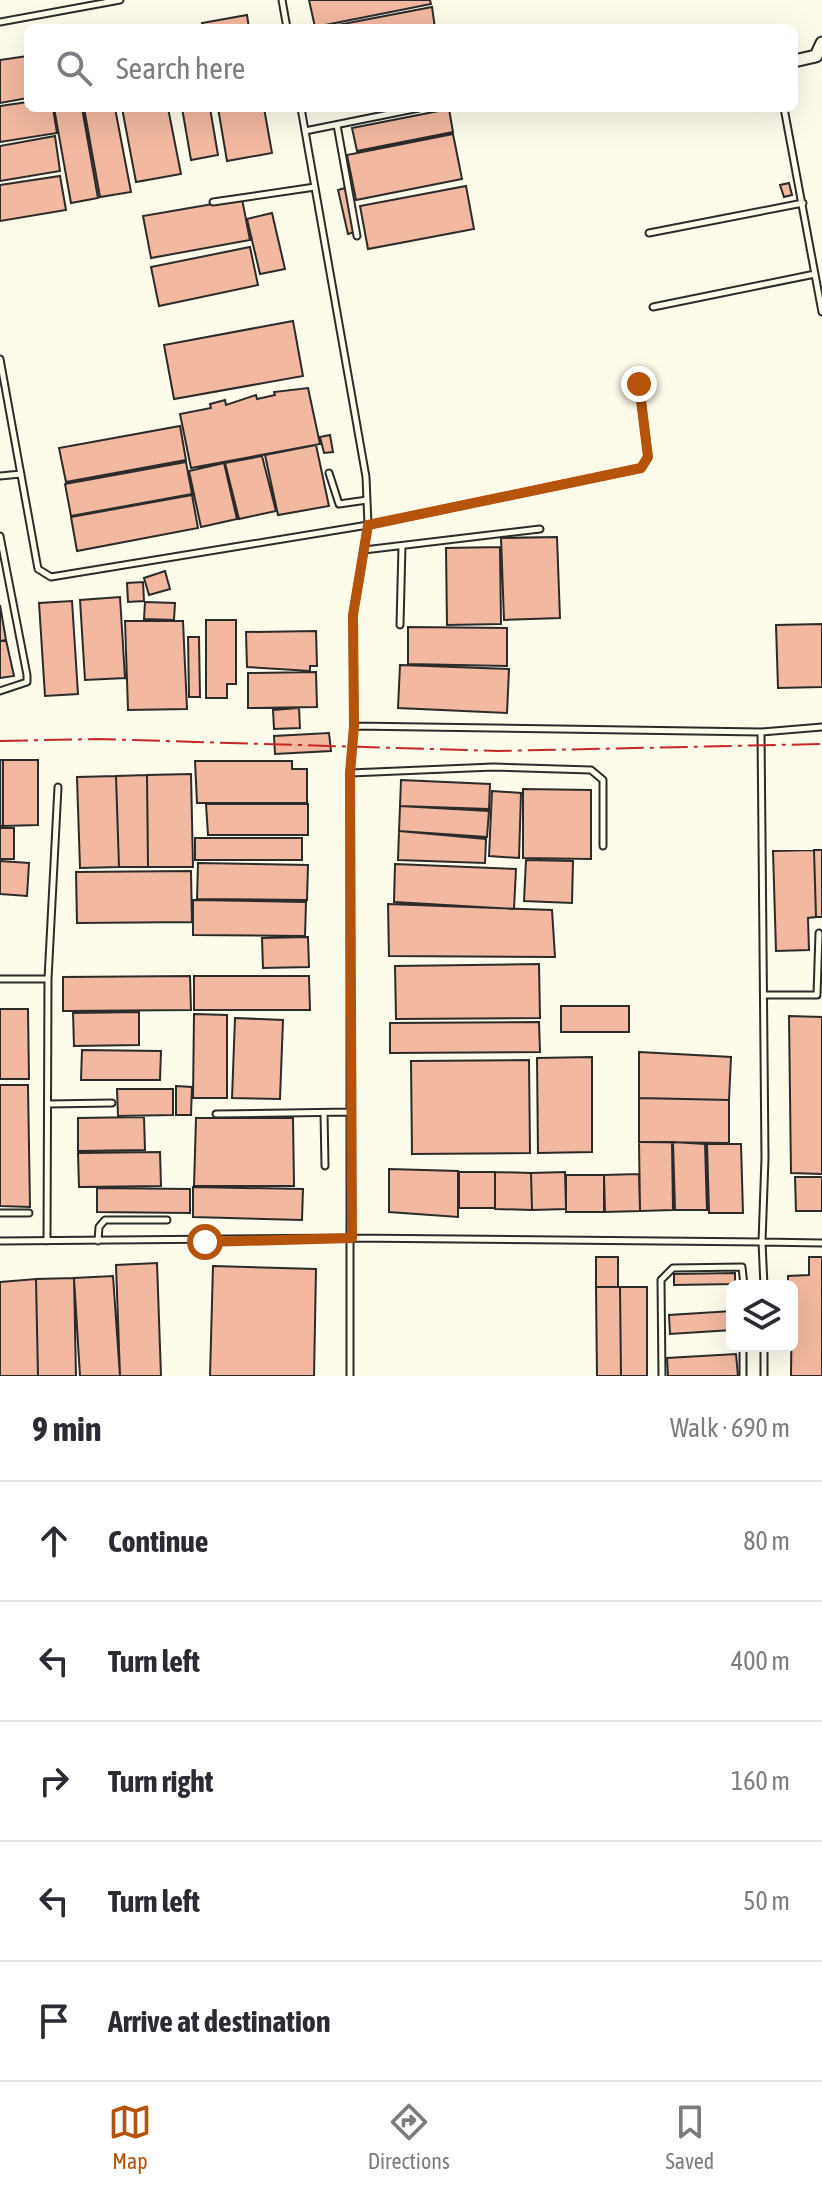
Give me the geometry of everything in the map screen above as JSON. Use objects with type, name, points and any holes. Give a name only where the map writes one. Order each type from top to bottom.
[{"type":"street","points":[[798,60],[816,56],[822,43]]},
{"type":"lane","points":[[0,22],[120,0]]},
{"type":"lane","points":[[282,0],[286,24]]},
{"type":"lane","points":[[302,112],[366,477],[368,525],[353,615],[350,1376]]},
{"type":"lane","points":[[305,131],[400,112]]},
{"type":"lane","points":[[785,112],[822,312]]},
{"type":"lane","points":[[337,125],[357,236]]},
{"type":"lane","points":[[213,202],[315,187]]},
{"type":"lane","points":[[649,233],[803,203]]},
{"type":"lane","points":[[653,307],[815,274]]},
{"type":"lane","points":[[0,359],[38,569],[51,577],[368,525],[641,468],[648,457],[639,384]]},
{"type":"lane","points":[[329,473],[339,504],[367,500]]},
{"type":"lane","points":[[0,476],[21,474]]},
{"type":"lane","points":[[364,550],[540,529]]},
{"type":"lane","points":[[0,536],[27,682],[0,691]]},
{"type":"lane","points":[[400,625],[402,546]]},
{"type":"lane","points":[[354,726],[761,732],[822,727]]},
{"type":"lane","points":[[761,732],[764,1280]]},
{"type":"lane","points":[[350,773],[493,767],[591,770],[603,780],[603,846]]},
{"type":"lane","points":[[47,1241],[48,979],[58,787]]},
{"type":"lane","points":[[764,995],[817,995],[819,933]]},
{"type":"lane","points":[[0,979],[48,979]]},
{"type":"lane","points":[[48,1104],[112,1103]]},
{"type":"lane","points":[[216,1114],[351,1112]]},
{"type":"lane","points":[[324,1113],[325,1166]]},
{"type":"lane","points":[[0,1213],[29,1213]]},
{"type":"lane","points":[[98,1241],[99,1227],[105,1220],[167,1220]]},
{"type":"lane","points":[[0,1241],[352,1238],[822,1243]]},
{"type":"lane","points":[[662,1376],[661,1280],[665,1272],[673,1268],[742,1267],[743,1280]]},
{"type":"lane","points":[[743,1352],[743,1376]]},
{"type":"lane","points":[[764,1352],[764,1376]]},
{"type":"building","points":[[309,0],[430,0],[431,4],[330,24],[314,24]]},
{"type":"building","points":[[432,7],[434,24],[343,24]]},
{"type":"building","points":[[247,15],[248,24],[202,24]]},
{"type":"building","points":[[24,57],[24,99],[0,103],[0,60]]},
{"type":"building","points":[[24,103],[24,112],[54,112],[57,133],[0,142],[0,106]]},
{"type":"building","points":[[55,112],[83,112],[98,198],[71,203]]},
{"type":"building","points":[[85,112],[116,112],[131,192],[100,197]]},
{"type":"building","points":[[123,112],[169,112],[181,174],[136,182]]},
{"type":"building","points":[[183,112],[211,112],[218,155],[191,160]]},
{"type":"building","points":[[219,112],[265,112],[272,153],[227,161]]},
{"type":"building","points":[[434,112],[450,112],[453,132],[357,151],[352,128]]},
{"type":"building","points":[[453,134],[462,179],[356,200],[347,155]]},
{"type":"building","points":[[55,136],[60,171],[0,181],[0,146]]},
{"type":"building","points":[[60,176],[66,210],[0,221],[0,185]]},
{"type":"building","points":[[789,183],[792,195],[784,197],[780,185]]},
{"type":"building","points":[[466,186],[474,229],[368,249],[360,206]]},
{"type":"building","points":[[345,188],[355,232],[348,234],[338,190]]},
{"type":"building","points":[[242,199],[250,240],[151,258],[143,216]]},
{"type":"building","points":[[272,213],[285,269],[260,274],[247,219]]},
{"type":"building","points":[[250,247],[258,285],[159,306],[151,267]]},
{"type":"building","points":[[293,321],[303,376],[174,399],[164,345]]},
{"type":"building","points":[[308,388],[320,444],[191,468],[180,414],[211,408],[210,404],[225,400],[226,405],[256,395],[257,399],[275,395],[274,392]]},
{"type":"building","points":[[180,426],[186,460],[66,482],[59,448]]},
{"type":"building","points":[[330,435],[333,452],[324,453],[320,437]]},
{"type":"building","points":[[316,445],[329,506],[278,515],[265,455]]},
{"type":"building","points":[[262,456],[276,511],[239,519],[225,463]]},
{"type":"building","points":[[186,462],[192,494],[71,516],[65,484]]},
{"type":"building","points":[[224,463],[237,519],[201,527],[189,471]]},
{"type":"building","points":[[192,495],[198,528],[77,551],[71,517]]},
{"type":"building","points":[[557,537],[560,618],[504,620],[501,538]]},
{"type":"building","points":[[500,547],[501,624],[447,625],[446,548]]},
{"type":"building","points":[[165,571],[170,589],[149,595],[144,578]]},
{"type":"building","points":[[143,582],[144,601],[128,602],[127,583]]},
{"type":"building","points":[[120,597],[125,678],[85,680],[80,600]]},
{"type":"building","points":[[72,601],[78,694],[45,696],[39,603]]},
{"type":"building","points":[[145,602],[175,603],[174,620],[144,619]]},
{"type":"building","points":[[0,605],[6,640],[0,641]]},
{"type":"building","points":[[206,620],[236,620],[236,684],[227,684],[227,698],[206,698]]},
{"type":"building","points":[[125,621],[183,621],[187,709],[128,710]]},
{"type":"building","points":[[822,624],[822,687],[778,688],[776,625]]},
{"type":"building","points":[[408,627],[507,628],[507,666],[408,664]]},
{"type":"building","points":[[316,631],[317,666],[310,666],[310,671],[247,667],[246,632]]},
{"type":"building","points":[[188,637],[199,637],[200,697],[189,697]]},
{"type":"building","points":[[6,640],[14,676],[0,678],[0,641]]},
{"type":"building","points":[[400,665],[509,669],[507,713],[398,708]]},
{"type":"building","points":[[316,672],[317,707],[248,708],[248,673]]},
{"type":"building","points":[[299,708],[300,728],[274,729],[273,710]]},
{"type":"building","points":[[329,733],[331,751],[275,754],[274,736]]},
{"type":"building","points":[[0,760],[3,760],[3,826],[0,826]]},
{"type":"building","points":[[3,760],[38,760],[38,825],[3,826]]},
{"type":"building","points":[[195,761],[292,761],[292,769],[307,769],[307,803],[197,803]]},
{"type":"building","points":[[191,774],[193,867],[148,867],[147,775]]},
{"type":"building","points":[[147,775],[148,867],[119,867],[116,776]]},
{"type":"building","points":[[116,776],[119,867],[80,868],[77,777]]},
{"type":"building","points":[[401,780],[490,784],[489,809],[400,806]]},
{"type":"building","points":[[523,789],[591,790],[591,859],[523,858]]},
{"type":"building","points":[[492,791],[521,793],[519,858],[489,856]]},
{"type":"building","points":[[206,804],[308,804],[308,835],[208,835]]},
{"type":"building","points":[[400,806],[489,811],[487,837],[399,831]]},
{"type":"building","points":[[0,828],[14,828],[14,859],[0,859]]},
{"type":"building","points":[[399,831],[486,839],[485,863],[398,860]]},
{"type":"building","points":[[195,838],[302,838],[302,860],[195,860]]},
{"type":"building","points":[[814,850],[822,850],[822,917],[816,917]]},
{"type":"building","points":[[814,850],[816,917],[808,918],[809,950],[776,951],[773,851]]},
{"type":"building","points":[[526,860],[573,861],[572,903],[524,901]]},
{"type":"building","points":[[0,861],[29,863],[27,896],[0,894]]},
{"type":"building","points":[[198,863],[308,865],[307,900],[197,899]]},
{"type":"building","points":[[395,864],[516,869],[514,909],[394,902]]},
{"type":"building","points":[[191,871],[192,922],[77,923],[76,872]]},
{"type":"building","points":[[193,900],[306,902],[305,936],[193,935]]},
{"type":"building","points":[[388,904],[552,910],[555,957],[389,956]]},
{"type":"building","points":[[308,937],[309,967],[263,968],[262,938]]},
{"type":"building","points":[[539,964],[540,1018],[396,1019],[395,966]]},
{"type":"building","points":[[190,976],[191,1010],[63,1011],[63,977]]},
{"type":"building","points":[[194,976],[309,976],[310,1010],[194,1010]]},
{"type":"building","points":[[561,1006],[629,1006],[629,1032],[561,1032]]},
{"type":"building","points":[[0,1009],[28,1009],[29,1079],[0,1079]]},
{"type":"building","points":[[139,1012],[139,1045],[74,1046],[73,1013]]},
{"type":"building","points":[[194,1014],[227,1015],[227,1098],[193,1098]]},
{"type":"building","points":[[789,1016],[822,1017],[822,1174],[791,1173]]},
{"type":"building","points":[[235,1018],[283,1020],[280,1099],[232,1098]]},
{"type":"building","points":[[539,1022],[540,1052],[390,1053],[390,1023]]},
{"type":"building","points":[[82,1050],[161,1051],[160,1080],[81,1080]]},
{"type":"building","points":[[639,1052],[731,1057],[729,1100],[639,1098]]},
{"type":"building","points":[[592,1057],[592,1152],[538,1153],[537,1058]]},
{"type":"building","points":[[529,1060],[530,1153],[412,1154],[411,1061]]},
{"type":"building","points":[[0,1085],[28,1085],[30,1207],[0,1206]]},
{"type":"building","points":[[176,1086],[192,1087],[191,1115],[176,1115]]},
{"type":"building","points":[[117,1089],[173,1089],[173,1115],[118,1116]]},
{"type":"building","points":[[639,1098],[729,1100],[729,1143],[639,1142]]},
{"type":"building","points":[[144,1117],[145,1150],[78,1151],[78,1118]]},
{"type":"building","points":[[196,1118],[293,1118],[294,1186],[194,1186]]},
{"type":"building","points":[[639,1142],[672,1142],[673,1210],[640,1211]]},
{"type":"building","points":[[673,1142],[705,1144],[707,1210],[675,1210]]},
{"type":"building","points":[[707,1144],[741,1144],[743,1213],[709,1213]]},
{"type":"building","points":[[160,1152],[161,1186],[79,1187],[78,1153]]},
{"type":"building","points":[[389,1169],[458,1171],[458,1217],[389,1212]]},
{"type":"building","points":[[459,1172],[495,1172],[495,1208],[459,1208]]},
{"type":"building","points":[[495,1172],[531,1173],[532,1210],[495,1209]]},
{"type":"building","points":[[565,1172],[566,1209],[532,1210],[531,1173]]},
{"type":"building","points":[[639,1174],[640,1211],[605,1212],[604,1175]]},
{"type":"building","points":[[566,1175],[604,1175],[604,1212],[566,1212]]},
{"type":"building","points":[[795,1177],[822,1177],[822,1211],[796,1211]]},
{"type":"building","points":[[193,1187],[303,1189],[302,1220],[193,1217]]},
{"type":"building","points":[[97,1188],[190,1189],[190,1213],[97,1212]]},
{"type":"building","points":[[596,1257],[618,1257],[618,1287],[596,1287]]},
{"type":"building","points":[[809,1257],[822,1257],[822,1376],[791,1376],[791,1352],[798,1352],[798,1280],[788,1280],[788,1276],[809,1275]]},
{"type":"building","points":[[157,1263],[161,1376],[120,1376],[116,1265]]},
{"type":"building","points":[[213,1266],[316,1269],[314,1376],[210,1376]]},
{"type":"building","points":[[735,1273],[735,1280],[726,1280],[726,1284],[674,1285],[674,1274]]},
{"type":"building","points":[[113,1276],[120,1376],[80,1376],[74,1278]]},
{"type":"building","points":[[74,1278],[76,1376],[38,1376],[36,1279]]},
{"type":"building","points":[[36,1279],[38,1376],[0,1376],[0,1282]]},
{"type":"building","points":[[596,1287],[620,1287],[621,1376],[597,1376]]},
{"type":"building","points":[[620,1287],[647,1287],[647,1376],[621,1376]]},
{"type":"building","points":[[726,1311],[726,1330],[670,1334],[669,1315]]},
{"type":"building","points":[[736,1354],[738,1376],[668,1376],[667,1358]]},
{"type":"power","points":[[0,741],[98,739],[498,751],[822,744]]},
{"type":"route","points":[[205,1242],[352,1238],[350,773],[354,726],[353,615],[368,525],[641,468],[648,457],[639,384]]}]
